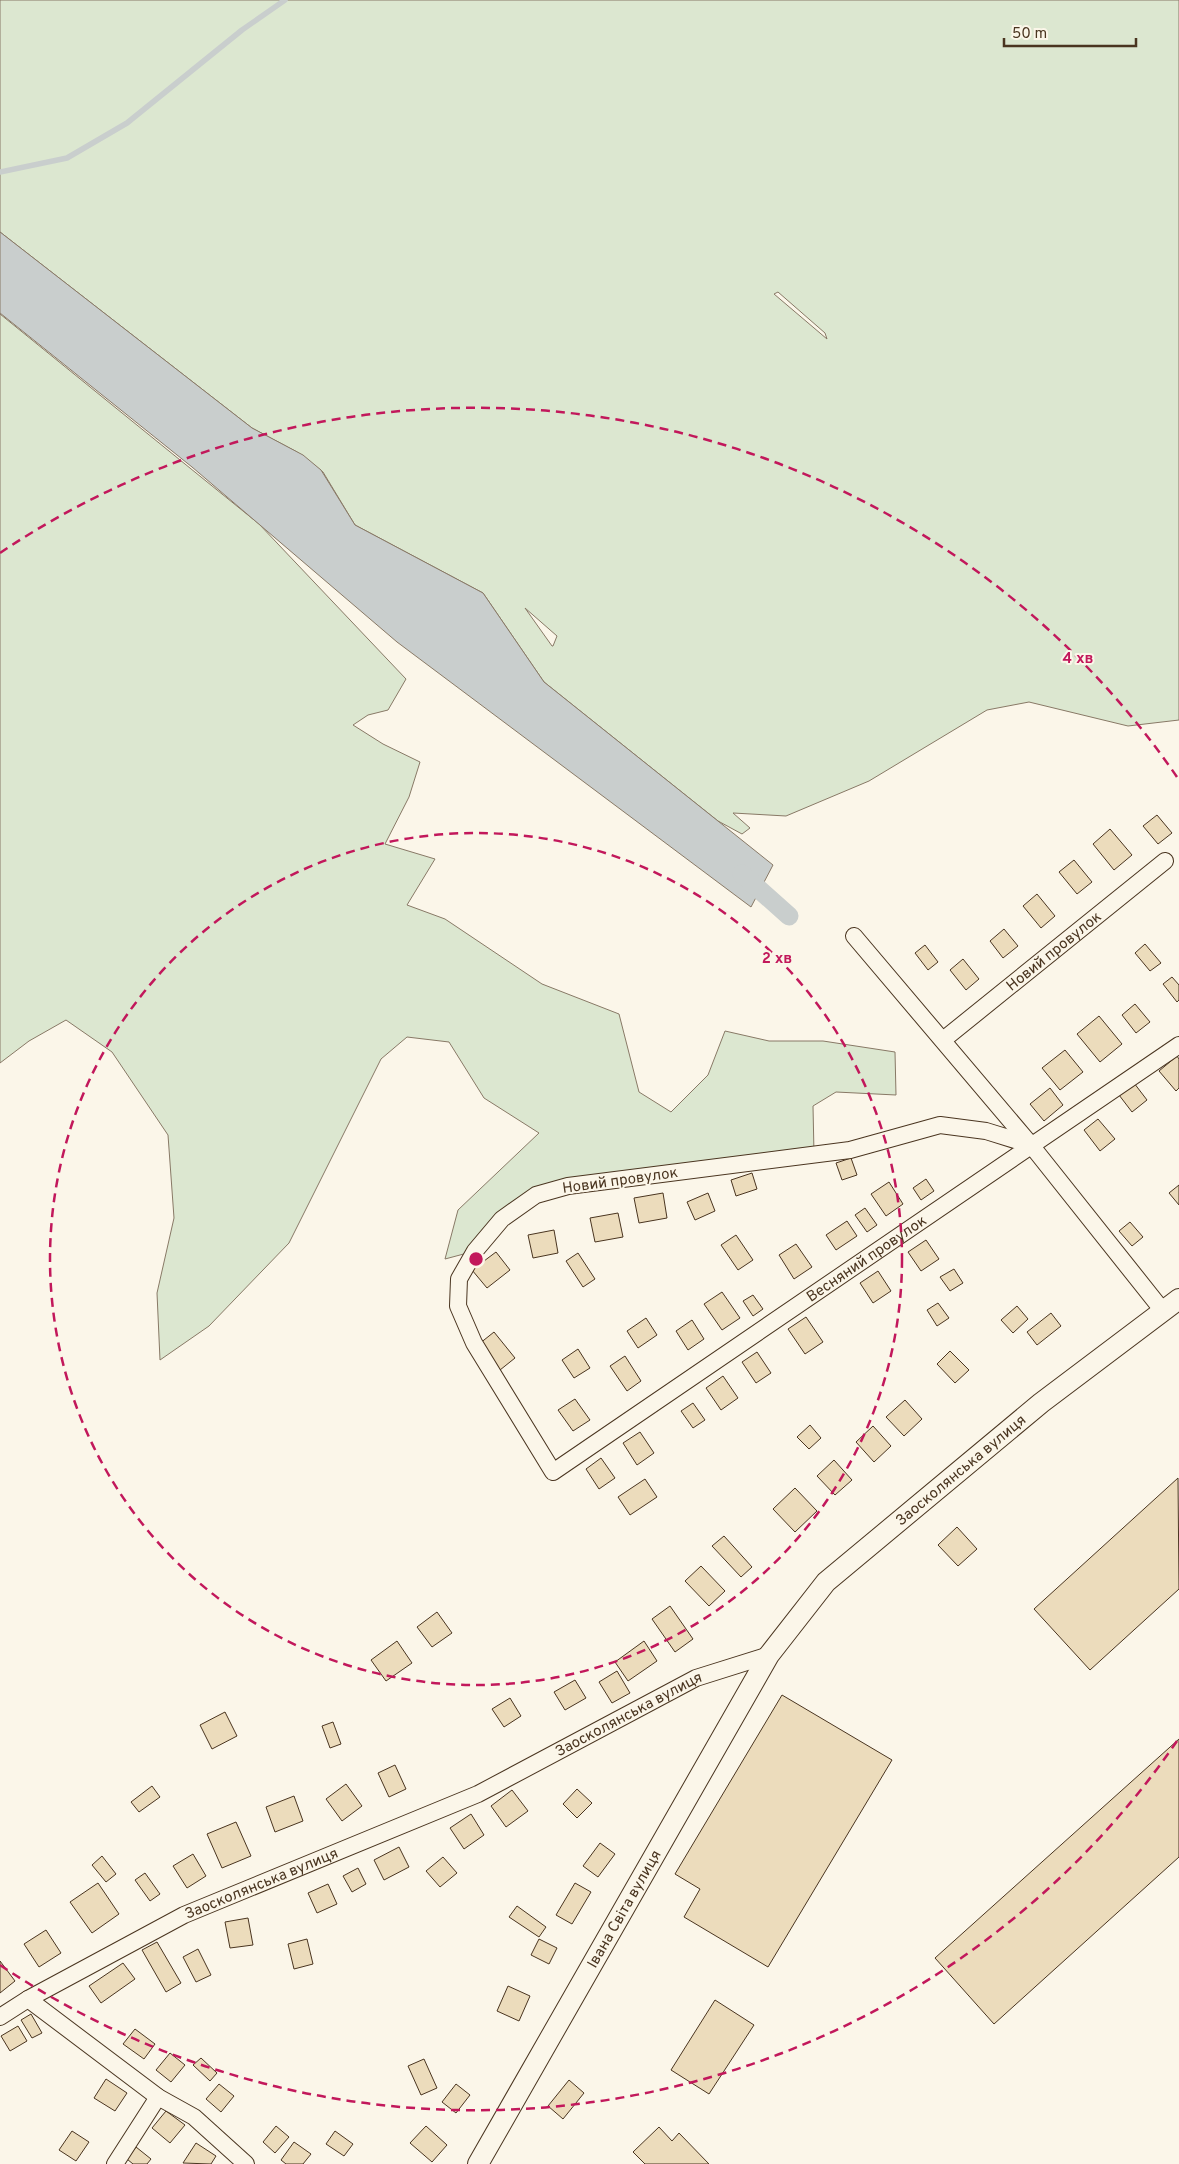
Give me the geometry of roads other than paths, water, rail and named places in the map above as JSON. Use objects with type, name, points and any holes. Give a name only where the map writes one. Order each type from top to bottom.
[{"type":"street","name":"Новий провулок","points":[[943,1040],[1165,861]]},
{"type":"street","points":[[854,936],[1031,1145],[1163,1311]]},
{"type":"street","name":"Весняний провулок","points":[[553,1472],[1179,1045]]},
{"type":"street","name":"Новий провулок","points":[[553,1472],[474,1343],[458,1306],[459,1278],[475,1252],[502,1219],[536,1195],[568,1186],[850,1150],[940,1125],[986,1131],[1031,1145]]},
{"type":"street","name":"Заосколянська вулиця","points":[[0,2017],[184,1915],[478,1794],[696,1678],[769,1655],[826,1582],[1041,1403],[1179,1298]]},
{"type":"street","name":"Івана Світа вулиця","points":[[478,2164],[769,1655]]},
{"type":"street","points":[[28,2000],[158,2097],[194,2117],[246,2164]]},
{"type":"street","points":[[115,2164],[158,2097]]},
{"type":"waterway","points":[[0,172],[67,158],[127,123],[242,30],[285,0]]},
{"type":"waterway","points":[[742,874],[789,916]]}]
